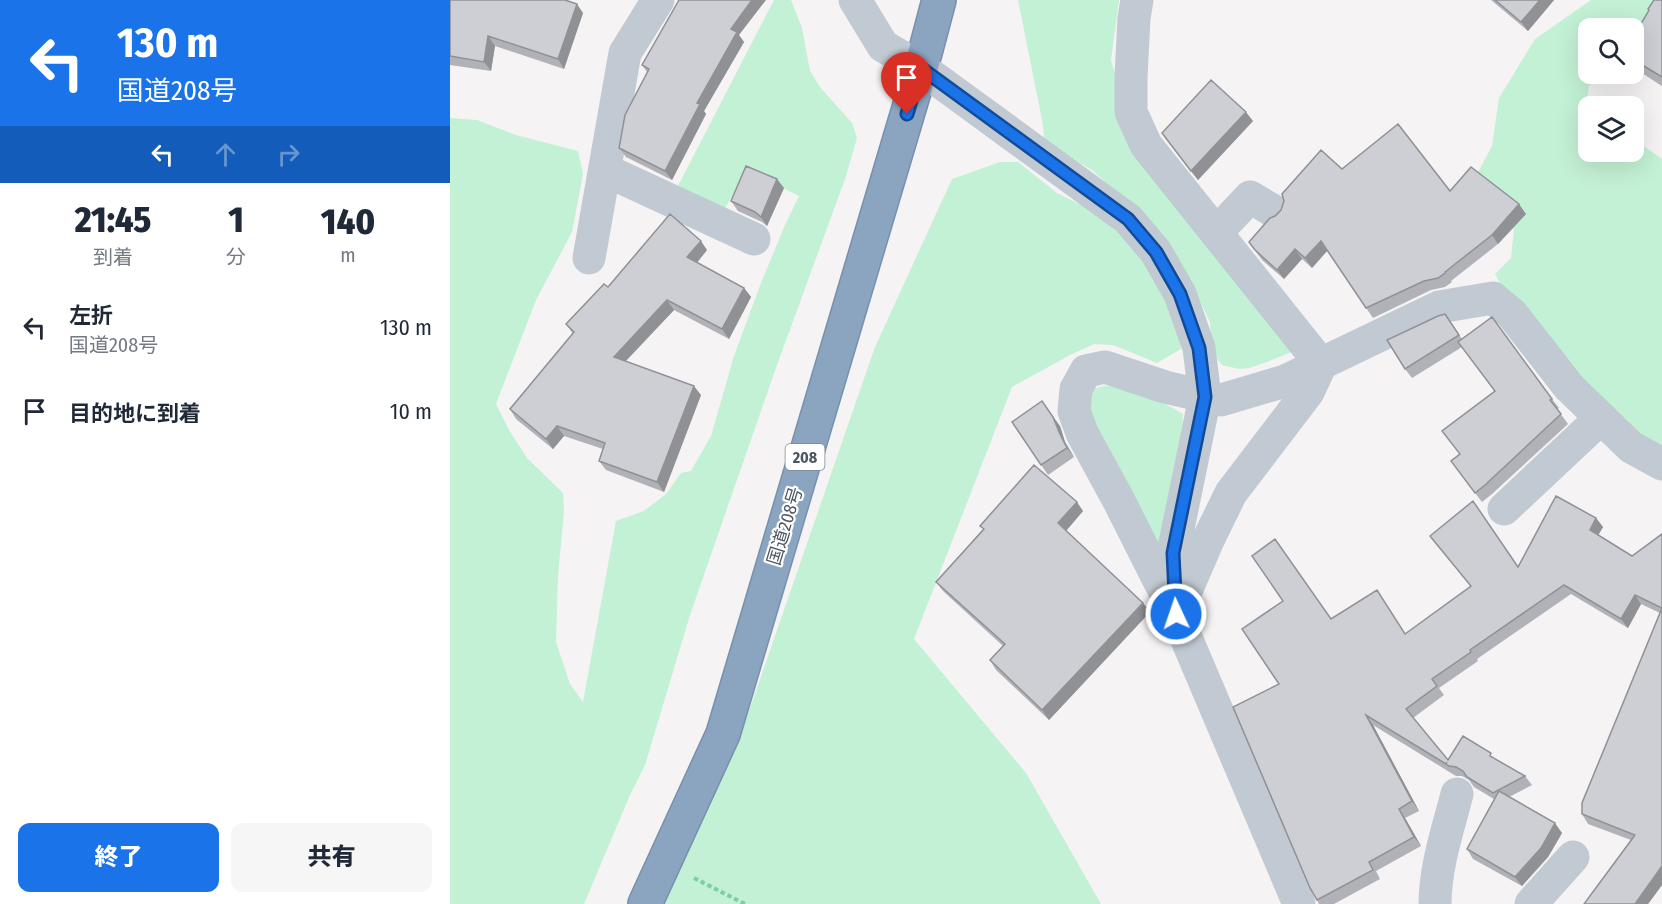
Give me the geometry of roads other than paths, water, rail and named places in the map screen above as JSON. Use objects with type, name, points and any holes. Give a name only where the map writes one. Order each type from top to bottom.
[{"type":"highway","name":"国道208号","points":[[645,904],[723,734],[921,68],[939,0]]},
{"type":"street","points":[[589,258],[625,53],[658,0]]},
{"type":"street","points":[[855,0],[883,46],[921,68],[1128,219],[1156,252],[1180,294],[1199,348],[1205,397],[1173,553],[1176,614]]},
{"type":"street","points":[[1137,0],[1134,18],[1131,112],[1146,145],[1321,364]]},
{"type":"street","points":[[605,170],[754,239]]},
{"type":"street","points":[[1216,233],[1251,198]]},
{"type":"street","points":[[1299,904],[1176,614],[1082,433],[1074,411],[1076,389],[1086,371],[1105,366],[1165,387],[1221,400],[1285,381],[1439,307],[1493,298],[1512,314],[1569,387],[1631,447],[1662,464]]},
{"type":"street","points":[[1176,614],[1231,493],[1308,392],[1321,364]]},
{"type":"street","points":[[1504,509],[1601,418]]},
{"type":"street","points":[[1435,904],[1444,846],[1457,794]]},
{"type":"street","points":[[1531,904],[1573,857]]}]
